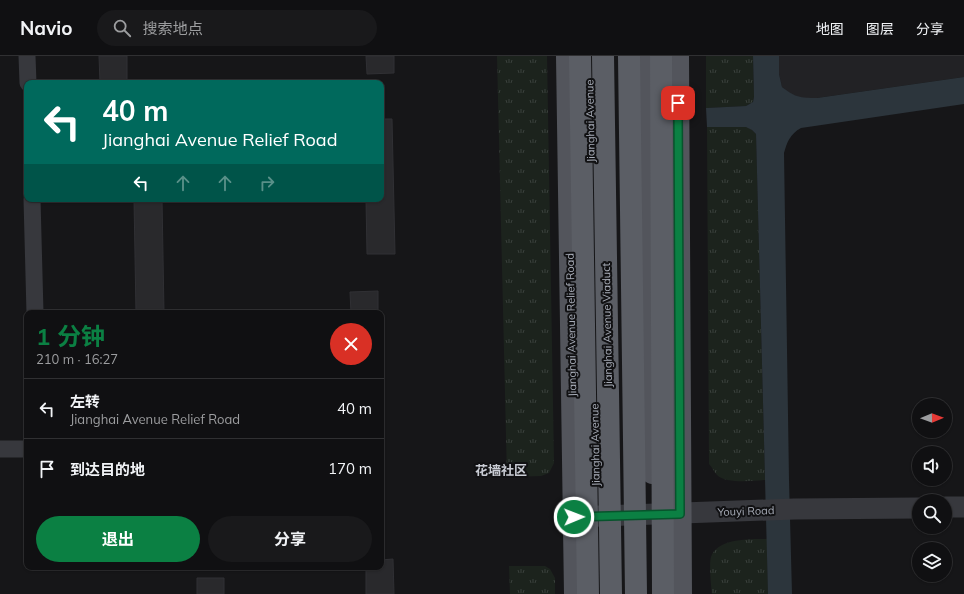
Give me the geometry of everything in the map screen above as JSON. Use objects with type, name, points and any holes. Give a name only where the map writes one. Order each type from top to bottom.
[{"type":"highway","points":[[580,56],[588,594]]},
{"type":"highway","name":"Jianghai Avenue Viaduct","points":[[603,56],[611,594]]},
{"type":"highway","points":[[629,56],[636,594]]},
{"type":"highway","points":[[661,56],[663,594]]},
{"type":"main road","name":"Jianghai Avenue Relief Road","points":[[567,56],[575,594]]},
{"type":"main road","name":"Jianghai Avenue","points":[[589,56],[597,594]]},
{"type":"main road","points":[[647,56],[653,594]]},
{"type":"main road","points":[[678,56],[681,594]]},
{"type":"street","points":[[27,56],[28,80]]},
{"type":"street","points":[[32,202],[35,310]]},
{"type":"street","points":[[0,449],[24,449]]},
{"type":"street","points":[[952,507],[964,507]]},
{"type":"street","name":"Youyi Road","points":[[574,517],[794,509],[912,508]]},
{"type":"shaded area","points":[[753,56],[779,56],[779,74],[782,87],[794,95],[806,98],[817,98],[964,77],[964,104],[801,128],[797,130],[786,145],[784,153],[792,594],[768,594],[756,134],[746,127],[707,127],[706,108],[746,106],[753,102]]},
{"type":"shaded area","points":[[779,56],[964,56],[964,77],[817,98],[801,98],[791,94],[782,87],[779,74]]},
{"type":"green space","points":[[497,56],[547,56],[554,463],[549,473],[541,476],[507,477]]},
{"type":"green space","points":[[706,56],[753,56],[753,102],[746,106],[706,108]]},
{"type":"green space","points":[[746,126],[756,134],[765,480],[733,481],[721,478],[709,464],[707,127]]},
{"type":"green space","points":[[767,539],[768,594],[712,594],[710,564],[714,551],[720,546],[735,541]]},
{"type":"green space","points":[[509,566],[545,566],[550,569],[555,578],[555,594],[510,594]]},
{"type":"building","points":[[99,56],[127,56],[127,80],[100,80]]},
{"type":"building","points":[[366,56],[394,56],[394,73],[367,74]]},
{"type":"building","points":[[384,119],[392,119],[395,254],[367,254],[366,202],[384,202]]},
{"type":"building","points":[[134,202],[162,202],[164,310],[136,310]]},
{"type":"building","points":[[378,291],[378,310],[351,310],[350,292]]},
{"type":"building","points":[[393,559],[394,594],[366,594],[366,570],[384,570],[384,560]]},
{"type":"building","points":[[197,578],[224,578],[224,594],[197,594]]},
{"type":"district","name":"花墙社区","points":[[501,470]]},
{"type":"route","points":[[574,517],[680,514],[678,103]]}]
